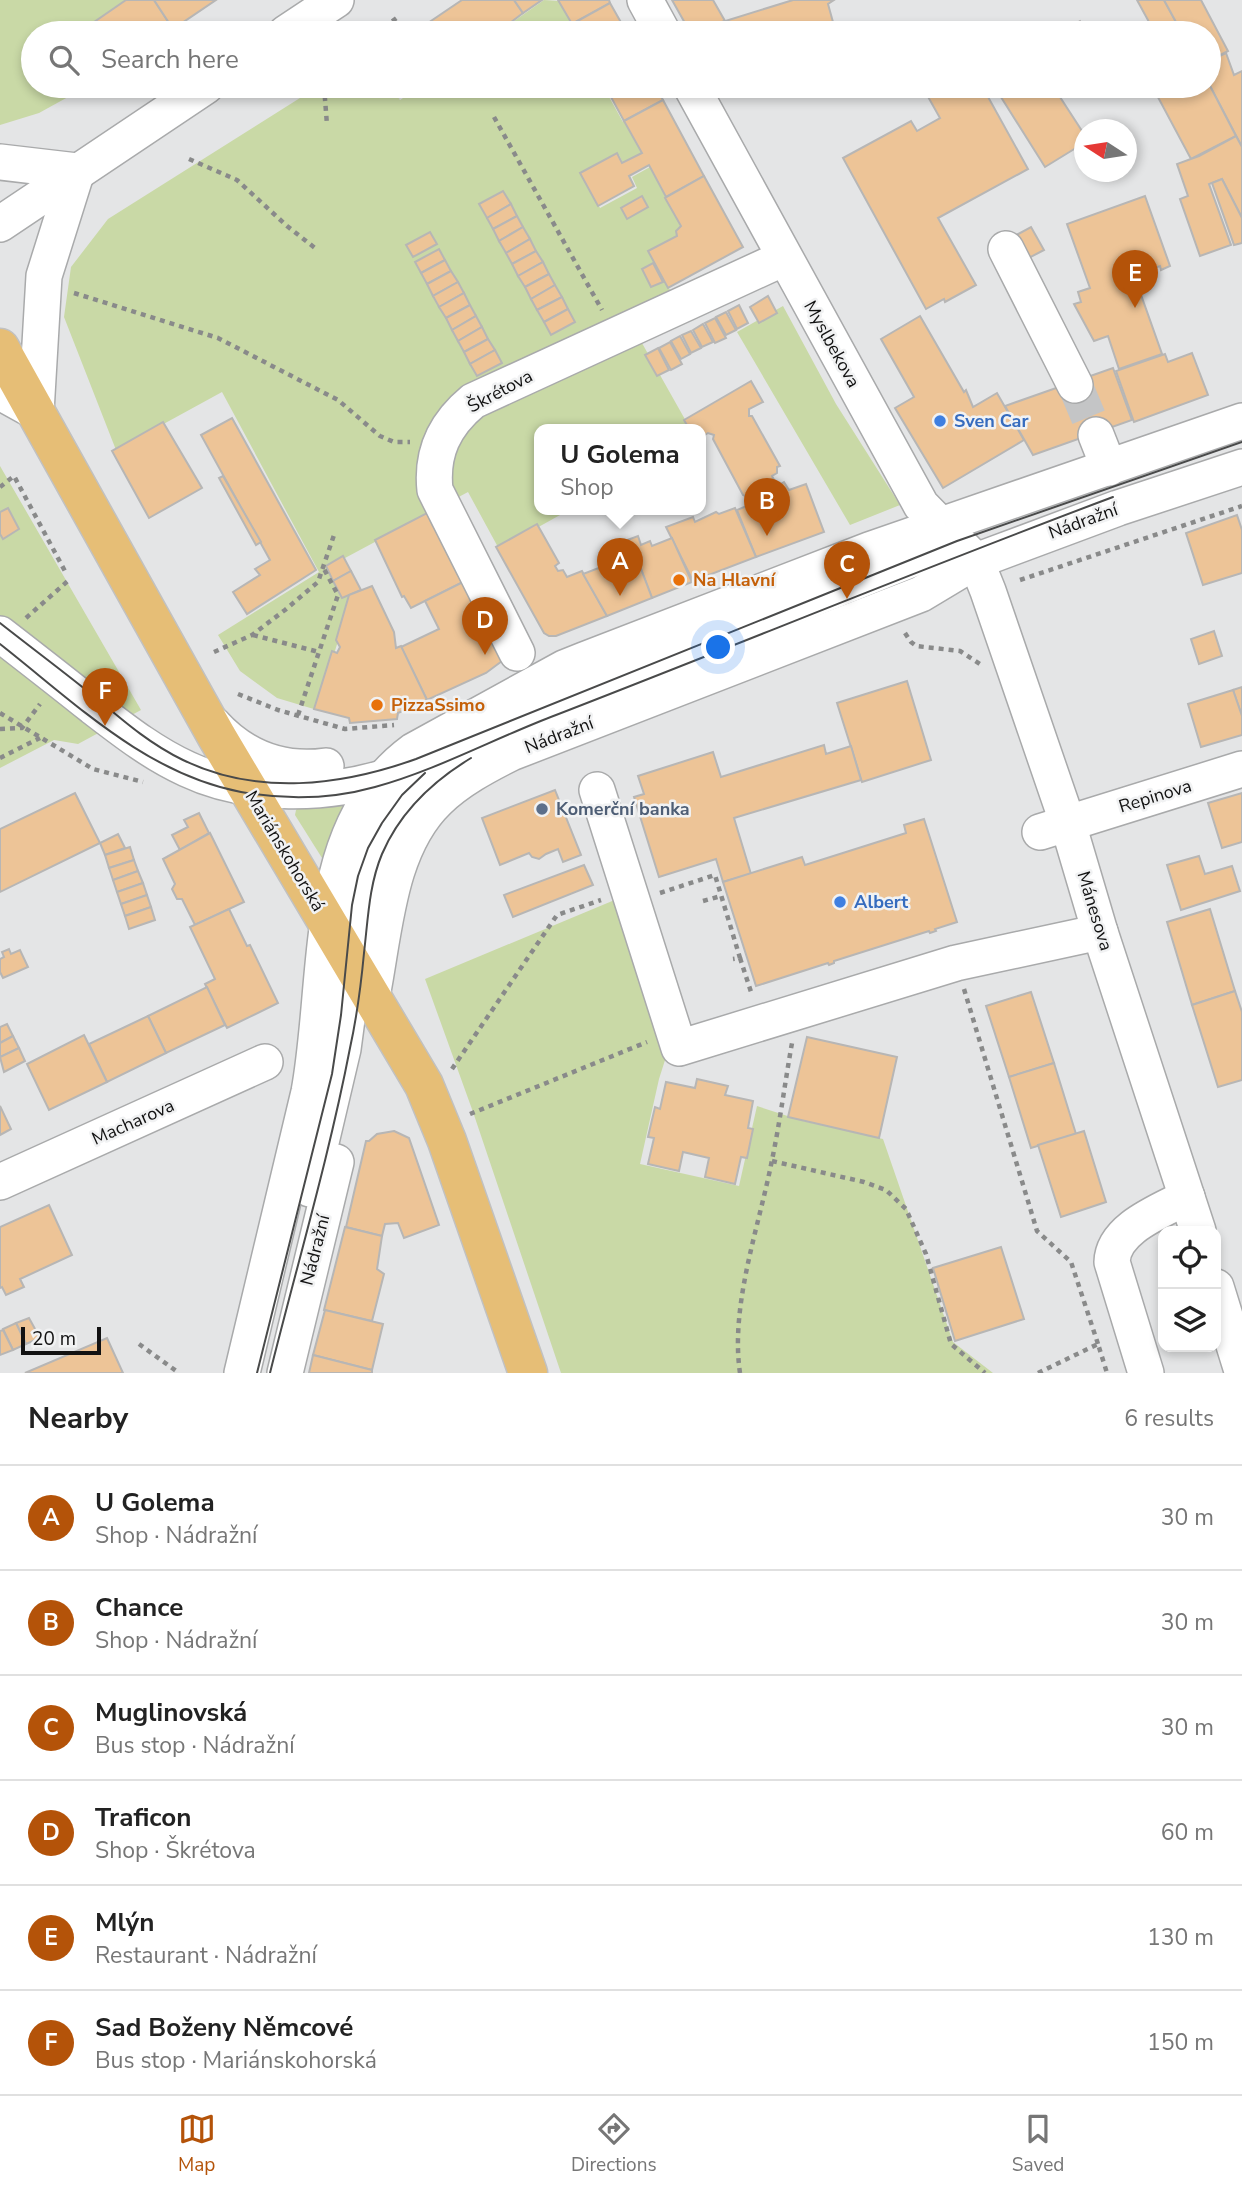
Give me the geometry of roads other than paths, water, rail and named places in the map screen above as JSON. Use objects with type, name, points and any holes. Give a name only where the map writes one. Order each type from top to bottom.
[{"type":"main road","name":"Mariánskohorská","points":[[0,348],[101,533],[246,786],[425,1085],[528,1373]]},
{"type":"street","points":[[305,21],[337,0]]},
{"type":"street","points":[[645,0],[656,21]]},
{"type":"street","points":[[0,224],[188,98]]},
{"type":"street","name":"Myslbekova","points":[[697,98],[921,505],[966,554]]},
{"type":"street","points":[[0,162],[77,171]]},
{"type":"street","points":[[0,392],[36,412],[44,276],[77,171]]},
{"type":"street","points":[[1006,248],[1075,384]]},
{"type":"street","name":"Škrétova","points":[[517,653],[435,491],[433,468],[448,426],[459,412],[473,401],[783,258]]},
{"type":"street","name":"Nádražní","points":[[285,1373],[351,1102],[363,981],[402,857],[426,814],[454,786],[511,753],[921,594],[966,554],[1109,468],[1242,421]]},
{"type":"street","points":[[1096,435],[1109,468]]},
{"type":"street","points":[[966,554],[1242,442]]},
{"type":"street","points":[[264,1373],[363,981],[366,877],[387,827],[427,779],[455,758],[551,704],[1242,453]]},
{"type":"street","name":"Nádražní","points":[[242,1373],[316,1054],[328,922],[336,881],[352,829],[371,792],[402,759],[564,668],[966,554],[1242,467]]},
{"type":"street","name":"Mánesova","points":[[966,554],[1054,828],[1100,932],[1196,1226]]},
{"type":"street","points":[[9,629],[129,734],[158,754],[198,774],[246,786],[281,790],[345,787],[383,778],[500,732]]},
{"type":"street","name":"Nádražní","points":[[206,716],[246,752],[287,767],[334,765],[428,743]]},
{"type":"street","name":"Repinova","points":[[1054,828],[1242,769]]},
{"type":"street","points":[[597,789],[679,1048],[956,963],[1100,932]]},
{"type":"street","name":"Macharova","points":[[0,1182],[265,1062]]},
{"type":"street","points":[[1146,1373],[1112,1262],[1113,1254],[1119,1242],[1144,1219],[1187,1197]]},
{"type":"street","points":[[1217,1289],[1242,1371]]},
{"type":"tunnel","points":[[1075,385],[1096,435]]},
{"type":"tram line","points":[[0,623],[140,734],[183,760],[240,779],[269,783],[329,781],[358,776],[416,759],[957,541],[1242,442]]},
{"type":"tram line","points":[[0,644],[113,733],[174,769],[206,783],[258,795],[308,797],[342,794],[375,787],[421,772],[533,724],[1113,497]]},
{"type":"tram line","points":[[270,1373],[342,1089],[357,1012],[374,878],[389,839],[408,811],[431,787],[471,758]]},
{"type":"tram line","points":[[257,1373],[332,1074],[352,905],[358,876],[368,848],[382,823],[402,795],[425,773]]},
{"type":"place","name":"Mlýn","points":[[1135,308]]},
{"type":"place","name":"Sven Car","points":[[940,421]]},
{"type":"place","name":"Chance","points":[[767,536]]},
{"type":"place","name":"Na Hlavní","points":[[679,580]]},
{"type":"place","name":"U Golema","points":[[620,596]]},
{"type":"place","name":"Muglinovská","points":[[847,599]]},
{"type":"place","name":"Traficon","points":[[485,655]]},
{"type":"place","name":"PizzaSsimo","points":[[377,705]]},
{"type":"place","name":"Sad Boženy Němcové","points":[[105,726]]},
{"type":"place","name":"Komerční banka","points":[[542,809]]},
{"type":"place","name":"Albert","points":[[840,902]]}]
